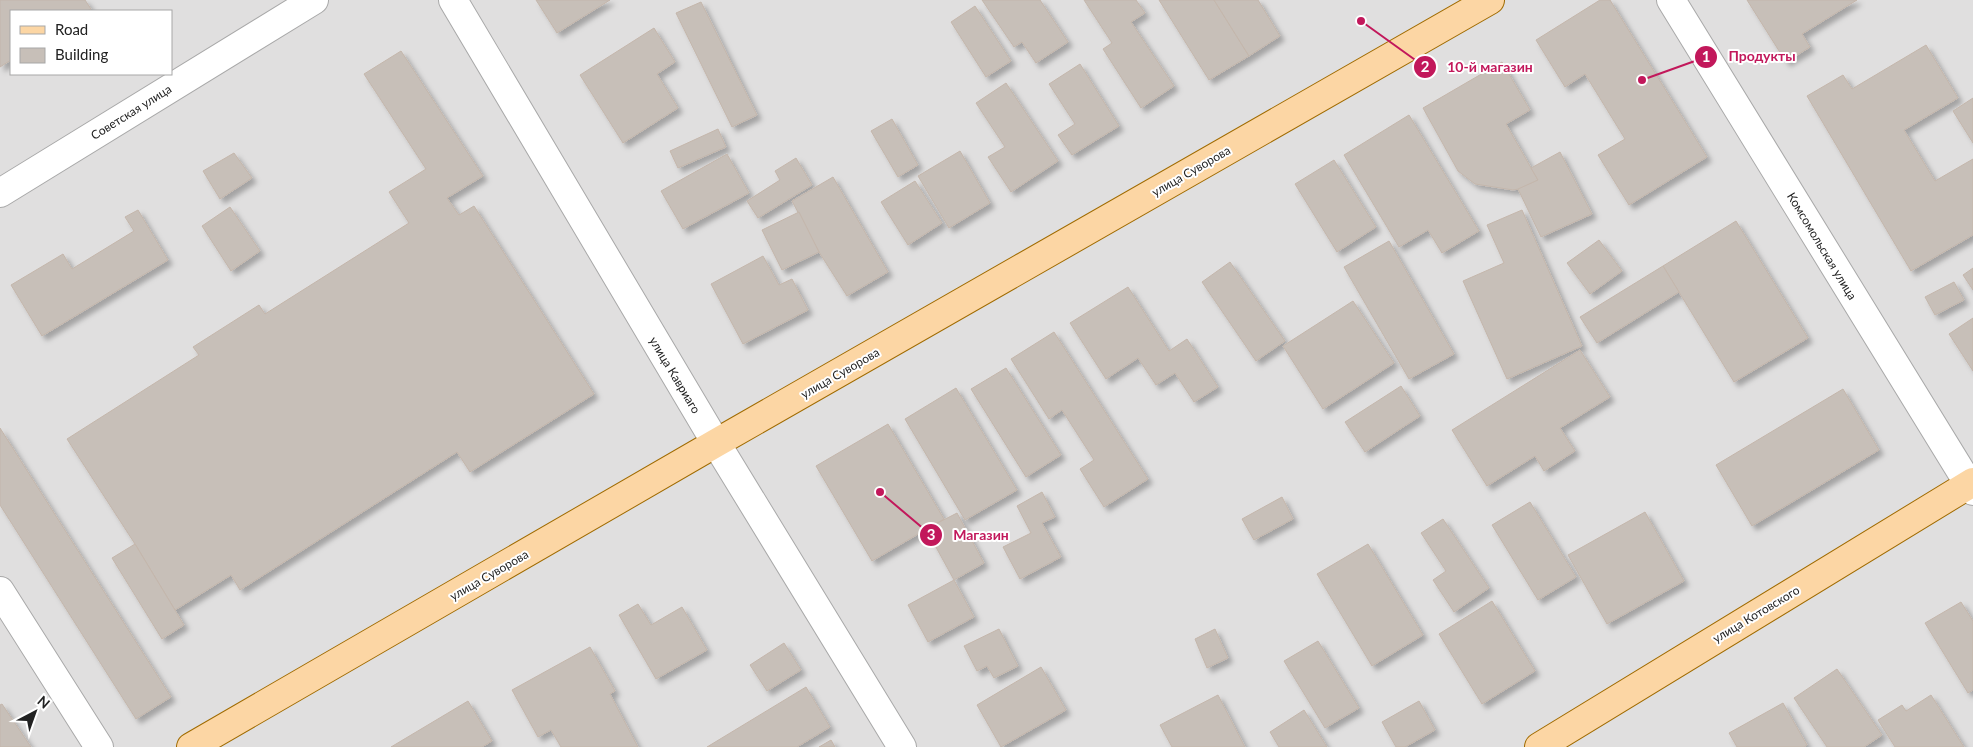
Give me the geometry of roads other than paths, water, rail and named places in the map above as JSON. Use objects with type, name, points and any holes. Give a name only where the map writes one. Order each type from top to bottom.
[{"type":"main road","name":"улица Суворова","points":[[191,747],[716,443],[1490,0]]},
{"type":"main road","name":"улица Котовского","points":[[1538,747],[1972,486]]},
{"type":"street","name":"Советская улица","points":[[0,193],[314,0]]},
{"type":"street","name":"улица Кавриаго","points":[[454,0],[716,443],[902,747]]},
{"type":"street","name":"Комсомольская улица","points":[[1671,0],[1972,486]]},
{"type":"street","points":[[0,592],[99,747]]},
{"type":"place","name":"10-й магазин","points":[[1361,21]]},
{"type":"place","name":"Продукты","points":[[1642,80]]},
{"type":"place","name":"Магазин","points":[[880,492]]}]
